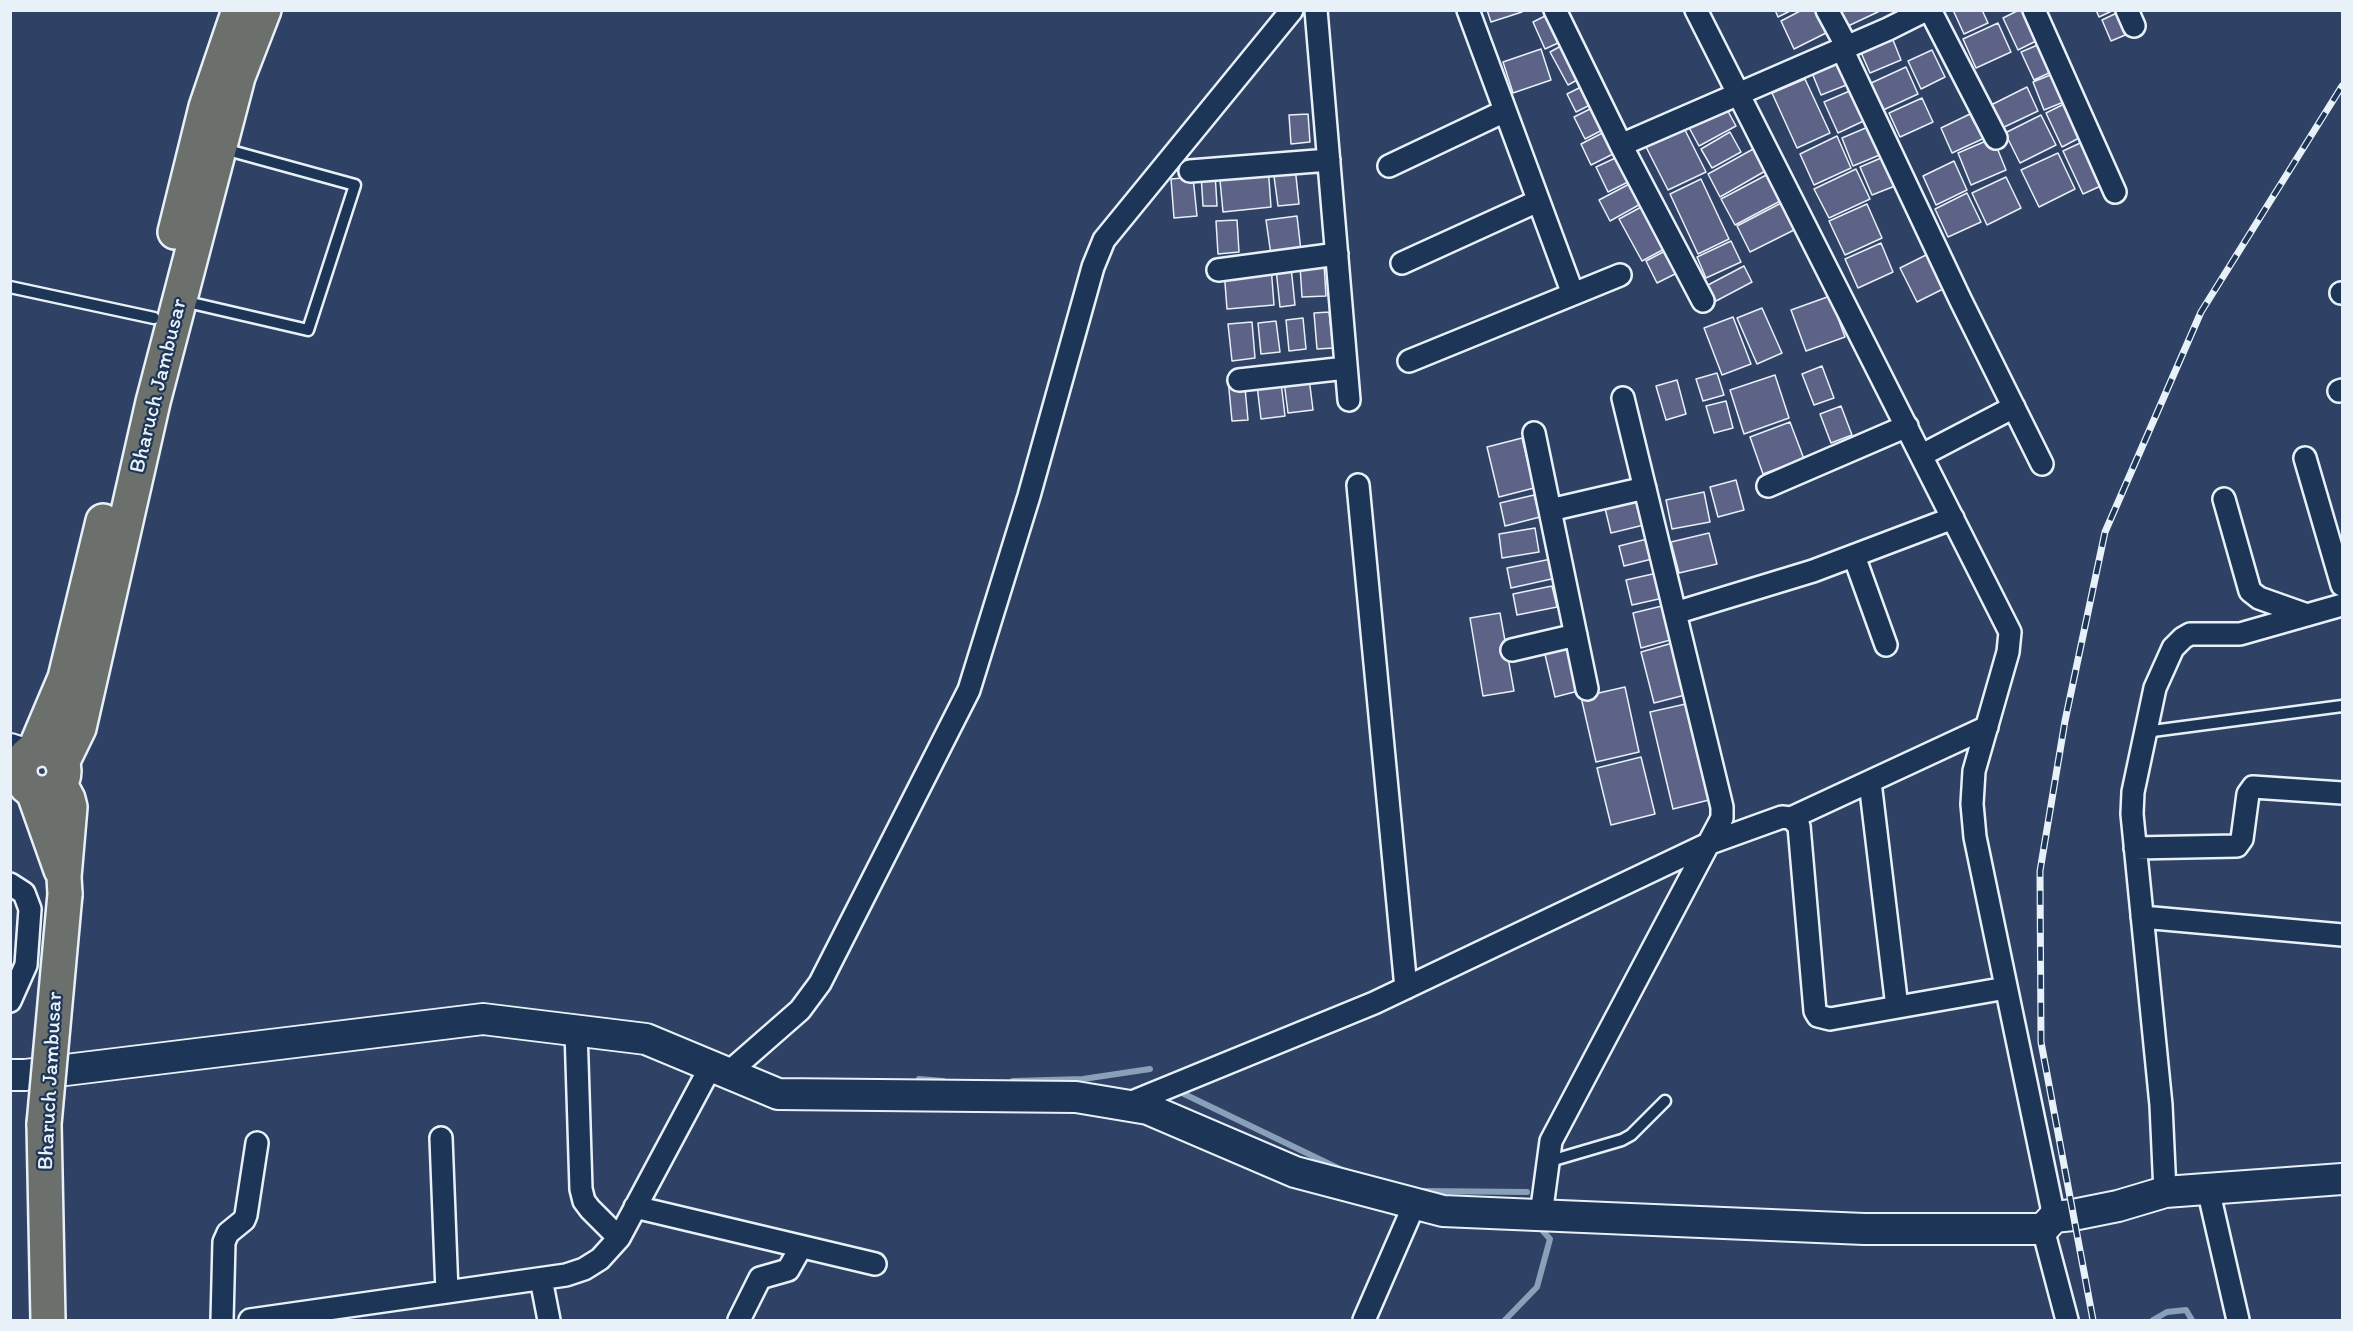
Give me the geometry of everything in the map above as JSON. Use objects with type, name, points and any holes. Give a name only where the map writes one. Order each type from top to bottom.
[{"type":"main road","name":"Bharuch Jambusar","points":[[48,1320],[44,1124],[64,886],[32,769],[65,678],[206,107],[238,10]]},
{"type":"main road","name":"Bharuch Jambusar","points":[[32,769],[79,728],[153,402],[238,77],[264,10]]},
{"type":"street","points":[[250,1320],[566,1275],[584,1269],[600,1259],[619,1238],[635,1207],[720,1070],[800,1010],[820,983],[969,690],[1029,496],[1093,267],[1104,240],[1292,10]]},
{"type":"street","points":[[1316,10],[1349,400]]},
{"type":"street","points":[[1468,10],[1573,294]]},
{"type":"street","points":[[1555,10],[1620,145],[1703,301]]},
{"type":"street","points":[[1696,10],[2010,632],[2008,652],[1974,771],[1972,804],[1975,837],[2006,988],[2067,1320]]},
{"type":"street","points":[[1827,10],[2042,464]]},
{"type":"street","points":[[1620,145],[1926,10]]},
{"type":"street","points":[[1930,10],[1996,138]]},
{"type":"street","points":[[2034,10],[2115,192]]},
{"type":"street","points":[[1389,166],[1505,111]]},
{"type":"street","points":[[1190,171],[1329,160]]},
{"type":"street","points":[[1402,264],[1538,201]]},
{"type":"street","points":[[1218,270],[1337,254]]},
{"type":"street","points":[[1409,361],[1620,275]]},
{"type":"street","points":[[1239,380],[1346,368]]},
{"type":"street","points":[[1541,1215],[1551,1142],[1719,827],[1722,807],[1623,398]]},
{"type":"street","points":[[1922,455],[2014,407]]},
{"type":"street","points":[[1768,486],[1907,426]]},
{"type":"street","points":[[1534,433],[1587,689]]},
{"type":"street","points":[[2305,458],[2343,585]]},
{"type":"street","points":[[1358,485],[1406,988]]},
{"type":"street","points":[[1550,510],[1645,488]]},
{"type":"street","points":[[2224,499],[2250,591],[2259,598],[2307,615]]},
{"type":"street","points":[[1675,613],[1813,571],[1953,518]]},
{"type":"street","points":[[1854,556],[1886,645]]},
{"type":"street","points":[[2165,1192],[2161,1105],[2132,803],[2151,701],[2160,674],[2173,648],[2183,638],[2198,633],[2240,634],[2343,605]]},
{"type":"street","points":[[1512,650],[1576,635]]},
{"type":"street","points":[[1125,1105],[1374,1003],[1710,843],[1782,817],[1791,818],[1987,726]]},
{"type":"street","points":[[1870,782],[1897,1007]]},
{"type":"street","points":[[2135,848],[2237,846],[2242,839],[2248,794],[2253,787],[2343,793]]},
{"type":"street","points":[[1791,818],[1799,826],[1815,1011],[1818,1016],[1830,1019],[2006,988]]},
{"type":"street","points":[[10,884],[24,893],[30,909],[26,964],[10,1001]]},
{"type":"street","points":[[2142,917],[2343,935]]},
{"type":"street","points":[[10,1075],[483,1019],[646,1039],[778,1094],[1076,1096],[1148,1109],[1295,1172],[1443,1211],[1864,1229],[2049,1223],[2165,1192],[2343,1179]]},
{"type":"street","points":[[576,1030],[581,1189],[584,1201],[590,1209],[619,1238]]},
{"type":"street","points":[[441,1138],[447,1292]]},
{"type":"street","points":[[222,1320],[224,1242],[228,1233],[244,1220],[246,1215],[257,1143]]},
{"type":"street","points":[[2208,1189],[2238,1320]]},
{"type":"street","points":[[1367,1318],[1415,1203]]},
{"type":"street","points":[[635,1207],[875,1264]]},
{"type":"street","points":[[739,1320],[760,1278],[788,1270],[801,1247]]},
{"type":"street","points":[[541,1279],[549,1320]]},
{"type":"lane","points":[[180,300],[308,330],[355,185],[220,148]]},
{"type":"lane","points":[[10,287],[154,318]]},
{"type":"lane","points":[[2145,732],[2343,706]]},
{"type":"lane","points":[[1547,1162],[1622,1140],[1631,1135],[1665,1101]]},
{"type":"building","points":[[1487,10],[1521,10],[1522,12],[1491,22]]},
{"type":"building","points":[[1557,10],[1571,37],[1545,49],[1533,22]]},
{"type":"building","points":[[1775,10],[1792,10],[1778,17]]},
{"type":"building","points":[[1802,10],[1821,10],[1830,31],[1794,49],[1781,21]]},
{"type":"building","points":[[1838,10],[1882,10],[1846,27]]},
{"type":"building","points":[[1953,10],[1982,10],[1988,23],[1964,34]]},
{"type":"building","points":[[2019,10],[2041,10],[2052,33],[2018,50],[2003,18]]},
{"type":"building","points":[[2096,10],[2114,10],[2099,17]]},
{"type":"building","points":[[2123,10],[2142,28],[2111,41],[2102,20]]},
{"type":"building","points":[[1998,23],[2011,52],[1976,68],[1963,39]]},
{"type":"building","points":[[1891,35],[1901,60],[1870,73],[1859,48]]},
{"type":"building","points":[[2054,38],[2066,65],[2034,80],[2021,52]]},
{"type":"building","points":[[1570,41],[1588,74],[1568,85],[1550,52]]},
{"type":"building","points":[[1541,49],[1551,80],[1513,93],[1503,62]]},
{"type":"building","points":[[1932,50],[1945,77],[1921,89],[1908,61]]},
{"type":"building","points":[[1838,56],[1849,84],[1821,95],[1810,68]]},
{"type":"building","points":[[1906,67],[1918,94],[1881,111],[1869,84]]},
{"type":"building","points":[[2065,69],[2076,97],[2044,110],[2033,82]]},
{"type":"building","points":[[1805,79],[1830,133],[1797,148],[1772,93]]},
{"type":"building","points":[[1595,80],[1604,98],[1576,112],[1567,94]]},
{"type":"building","points":[[1859,87],[1872,117],[1838,133],[1824,102]]},
{"type":"building","points":[[2027,87],[2038,111],[2000,129],[1989,106]]},
{"type":"building","points":[[2082,95],[2098,128],[2062,147],[2046,113]]},
{"type":"building","points":[[1922,98],[1933,122],[1900,137],[1889,113]]},
{"type":"building","points":[[1604,102],[1614,124],[1585,139],[1574,117]]},
{"type":"building","points":[[1723,102],[1736,126],[1699,146],[1686,122]]},
{"type":"building","points":[[1308,114],[1310,142],[1291,144],[1289,115]]},
{"type":"building","points":[[1970,114],[1975,124],[1984,120],[1991,135],[1952,153],[1941,128]]},
{"type":"building","points":[[2041,115],[2056,145],[2020,163],[2005,133]]},
{"type":"building","points":[[1682,124],[1706,172],[1668,190],[1644,143]]},
{"type":"building","points":[[1875,124],[1887,152],[1853,166],[1842,138]]},
{"type":"building","points":[[1616,126],[1627,147],[1591,165],[1581,144]]},
{"type":"building","points":[[1730,132],[1741,152],[1712,168],[1701,149]]},
{"type":"building","points":[[1837,136],[1851,168],[1814,185],[1800,154]]},
{"type":"building","points":[[2093,137],[2114,180],[2083,194],[2063,151]]},
{"type":"building","points":[[1993,138],[2006,170],[1971,185],[1958,153]]},
{"type":"building","points":[[1755,148],[1767,170],[1720,197],[1708,174]]},
{"type":"building","points":[[1626,153],[1638,177],[1608,192],[1596,167]]},
{"type":"building","points":[[2058,153],[2075,189],[2039,207],[2021,170]]},
{"type":"building","points":[[1888,155],[1900,184],[1872,195],[1860,167]]},
{"type":"building","points":[[1954,161],[1967,190],[1936,205],[1923,176]]},
{"type":"building","points":[[1268,166],[1271,207],[1223,212],[1219,170]]},
{"type":"building","points":[[1295,167],[1299,204],[1278,206],[1273,169]]},
{"type":"building","points":[[1856,169],[1870,199],[1829,218],[1814,189]]},
{"type":"building","points":[[1215,173],[1217,206],[1203,206],[1201,174]]},
{"type":"building","points":[[1770,173],[1784,199],[1735,225],[1721,199]]},
{"type":"building","points":[[1193,177],[1197,216],[1174,218],[1171,179]]},
{"type":"building","points":[[2006,177],[2021,208],[1987,225],[1972,193]]},
{"type":"building","points":[[1701,179],[1729,239],[1698,254],[1670,194]]},
{"type":"building","points":[[1635,181],[1646,201],[1610,221],[1599,200]]},
{"type":"building","points":[[1967,193],[1981,222],[1948,237],[1935,209]]},
{"type":"building","points":[[1785,201],[1798,228],[1750,252],[1737,226]]},
{"type":"building","points":[[1867,204],[1882,238],[1845,255],[1829,221]]},
{"type":"building","points":[[1643,206],[1666,248],[1642,261],[1619,219]]},
{"type":"building","points":[[1297,216],[1301,251],[1271,255],[1266,220]]},
{"type":"building","points":[[1237,220],[1239,252],[1218,254],[1216,221]]},
{"type":"building","points":[[1731,241],[1741,262],[1706,278],[1697,257]]},
{"type":"building","points":[[1881,243],[1893,272],[1858,288],[1845,259]]},
{"type":"building","points":[[1667,250],[1679,272],[1657,283],[1646,261]]},
{"type":"building","points":[[1930,253],[1947,287],[1917,302],[1900,268]]},
{"type":"building","points":[[1324,264],[1326,296],[1302,297],[1300,266]]},
{"type":"building","points":[[1271,266],[1274,305],[1227,309],[1224,270]]},
{"type":"building","points":[[1744,266],[1752,282],[1716,301],[1708,285]]},
{"type":"building","points":[[1291,267],[1295,305],[1280,307],[1276,269]]},
{"type":"building","points":[[1830,296],[1845,337],[1806,351],[1791,310]]},
{"type":"building","points":[[1762,308],[1782,353],[1757,364],[1737,318]]},
{"type":"building","points":[[1329,312],[1333,348],[1317,349],[1314,313]]},
{"type":"building","points":[[1733,317],[1751,364],[1722,375],[1704,328]]},
{"type":"building","points":[[1303,318],[1306,349],[1289,351],[1286,320]]},
{"type":"building","points":[[1276,321],[1280,352],[1261,354],[1258,323]]},
{"type":"building","points":[[1252,322],[1255,358],[1232,361],[1228,324]]},
{"type":"building","points":[[1822,366],[1834,398],[1814,405],[1802,374]]},
{"type":"building","points":[[1308,370],[1313,410],[1288,413],[1283,373]]},
{"type":"building","points":[[1717,373],[1724,395],[1703,401],[1696,379]]},
{"type":"building","points":[[1280,374],[1285,416],[1261,419],[1256,377]]},
{"type":"building","points":[[1775,375],[1789,418],[1744,434],[1730,390]]},
{"type":"building","points":[[1244,377],[1248,420],[1232,421],[1228,379]]},
{"type":"building","points":[[1677,380],[1686,414],[1666,420],[1656,386]]},
{"type":"building","points":[[1726,401],[1733,428],[1714,433],[1706,406]]},
{"type":"building","points":[[1841,406],[1852,435],[1831,443],[1820,414]]},
{"type":"building","points":[[1790,422],[1804,459],[1763,474],[1750,437]]},
{"type":"building","points":[[1522,438],[1534,488],[1499,497],[1487,447]]},
{"type":"building","points":[[1736,480],[1744,510],[1718,517],[1710,487]]},
{"type":"building","points":[[1640,491],[1648,524],[1611,533],[1603,500]]},
{"type":"building","points":[[1704,492],[1710,522],[1672,529],[1666,500]]},
{"type":"building","points":[[1534,495],[1540,517],[1505,526],[1500,503]]},
{"type":"building","points":[[1535,528],[1539,552],[1502,558],[1499,534]]},
{"type":"building","points":[[1709,533],[1717,564],[1679,573],[1671,542]]},
{"type":"building","points":[[1647,539],[1652,559],[1624,566],[1619,546]]},
{"type":"building","points":[[1551,559],[1556,578],[1511,588],[1507,568]]},
{"type":"building","points":[[1657,573],[1663,598],[1632,605],[1626,580]]},
{"type":"building","points":[[1552,586],[1557,607],[1517,615],[1513,594]]},
{"type":"building","points":[[1666,605],[1674,639],[1641,648],[1633,613]]},
{"type":"building","points":[[1500,613],[1514,691],[1483,696],[1470,618]]},
{"type":"building","points":[[1570,639],[1582,690],[1555,697],[1543,646]]},
{"type":"building","points":[[1676,642],[1689,694],[1654,703],[1641,652]]},
{"type":"building","points":[[1625,687],[1639,752],[1596,762],[1581,697]]},
{"type":"building","points":[[1690,703],[1713,799],[1673,809],[1650,712]]},
{"type":"building","points":[[1641,757],[1655,814],[1611,825],[1597,768]]},
{"type":"waterway","points":[[1013,1081],[1083,1079],[1150,1069]]},
{"type":"waterway","points":[[919,1079],[943,1081]]},
{"type":"waterway","points":[[1180,1092],[1344,1171]]},
{"type":"waterway","points":[[1420,1191],[1527,1192]]},
{"type":"waterway","points":[[1505,1320],[1537,1287],[1550,1239],[1542,1230]]},
{"type":"waterway","points":[[2153,1320],[2167,1312],[2186,1310],[2192,1320]]},
{"type":"railway","points":[[2093,1320],[2041,1042],[2040,871],[2065,721],[2105,532],[2201,312],[2342,86]]}]
